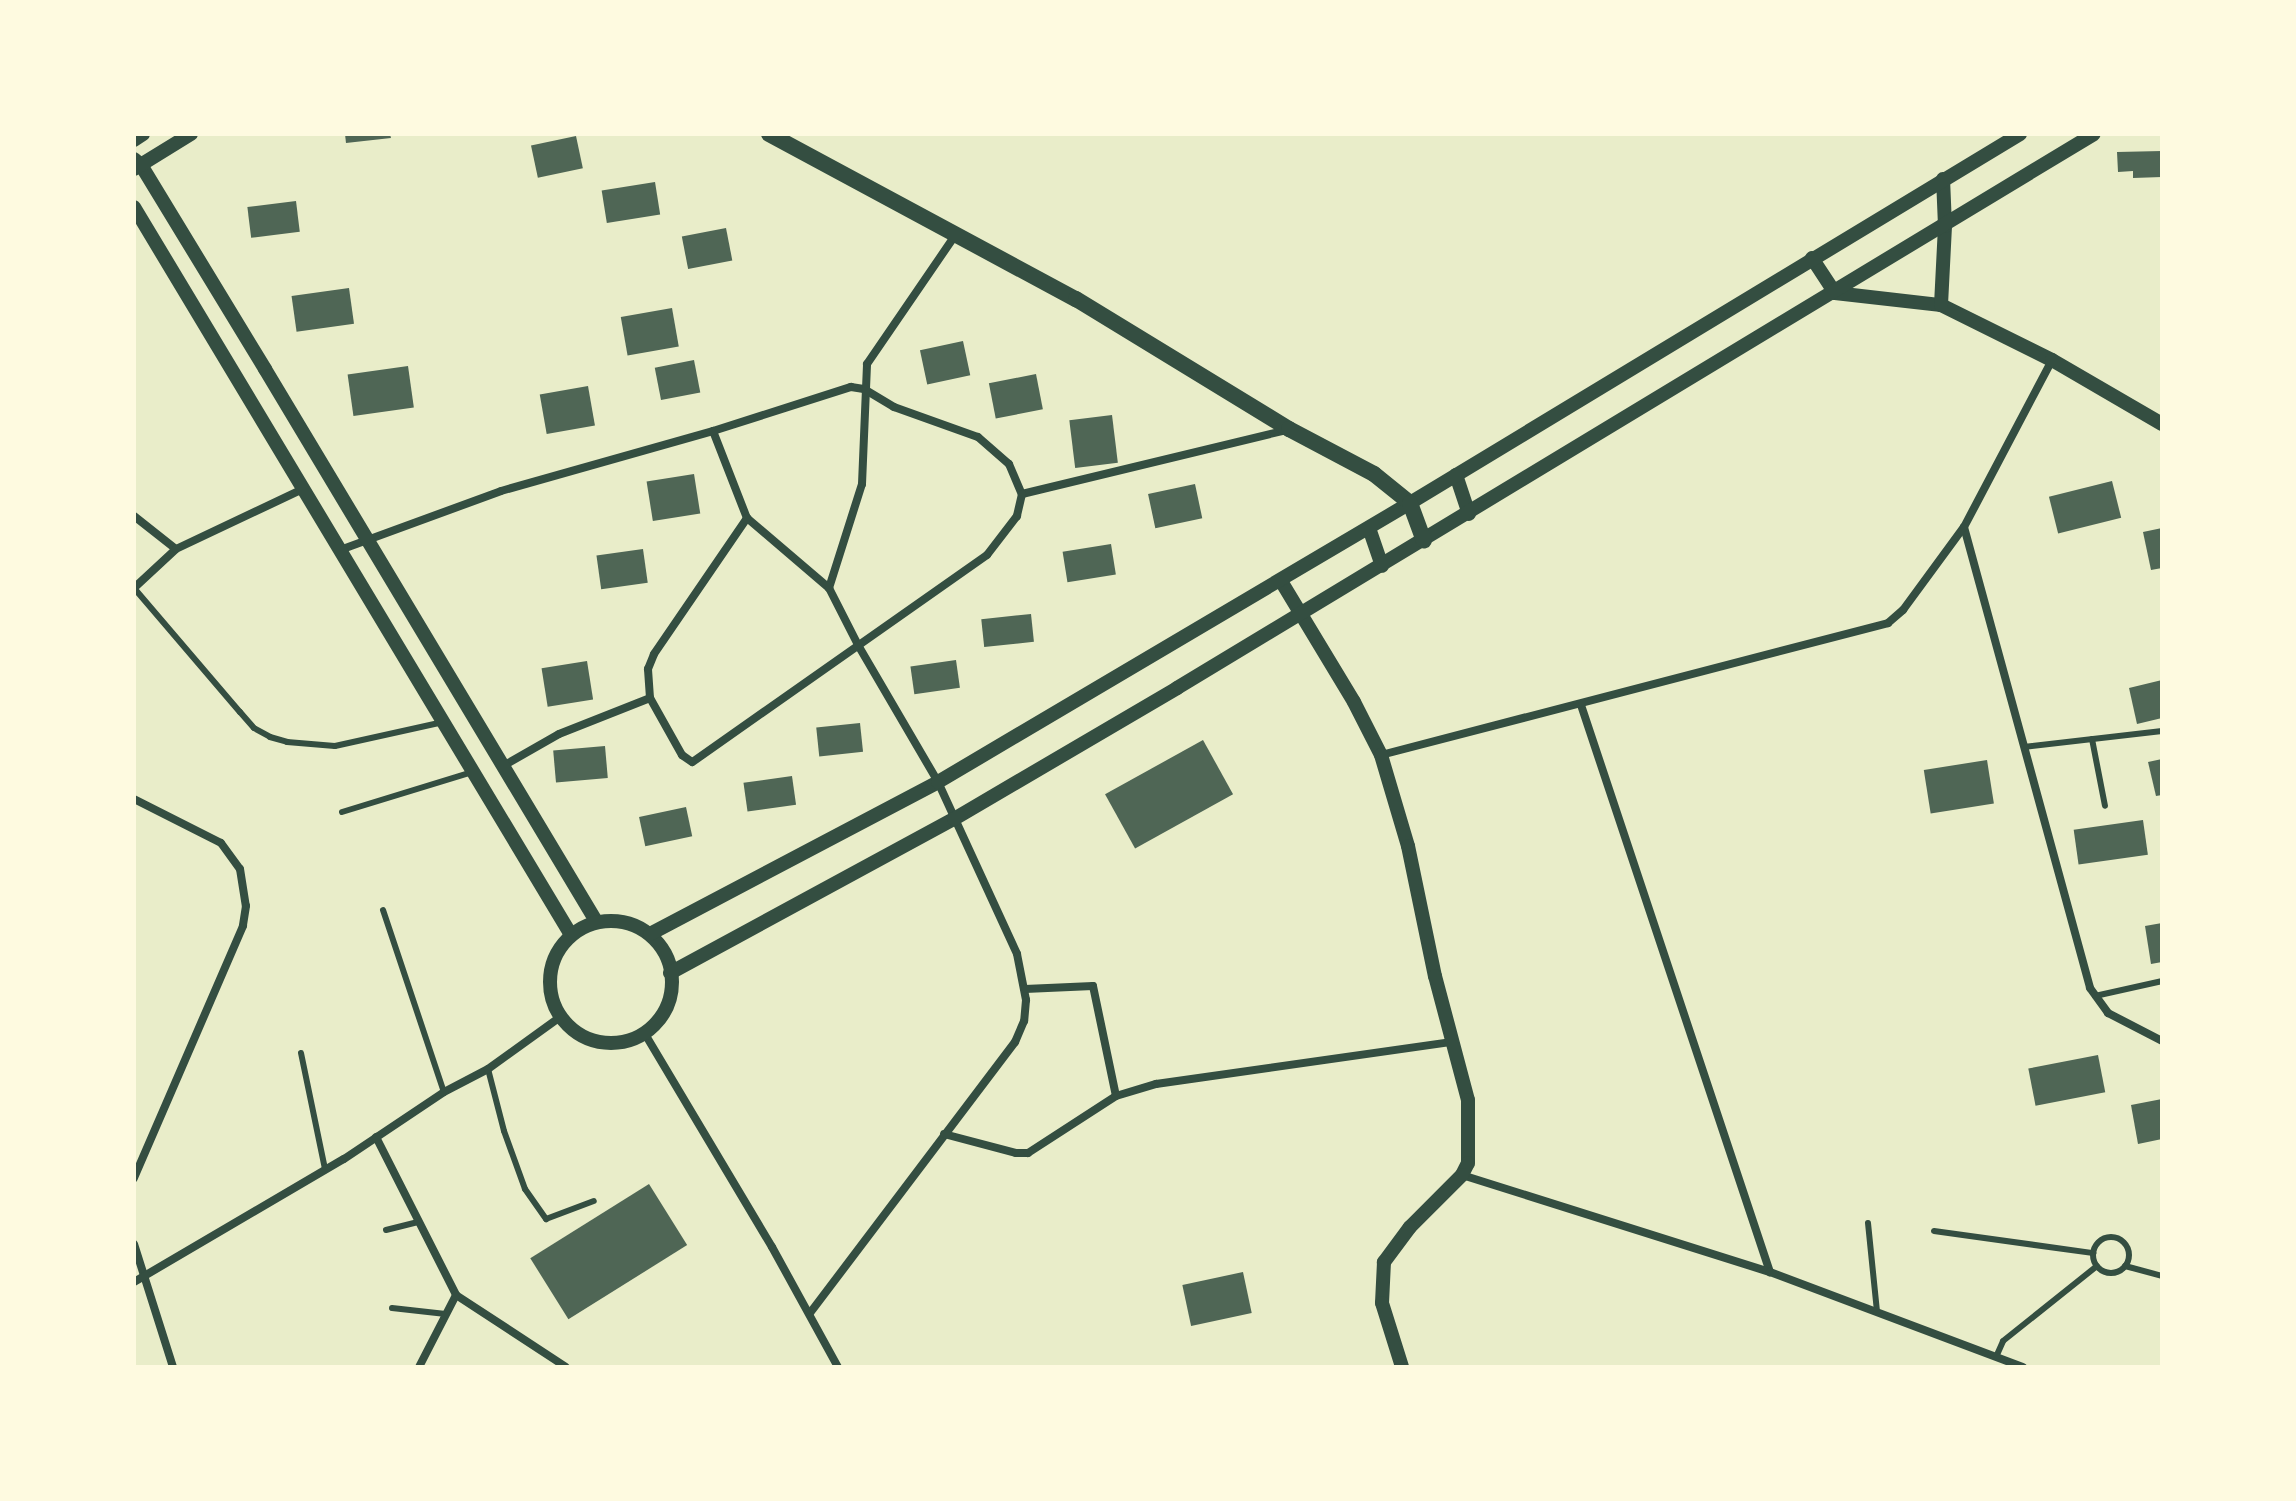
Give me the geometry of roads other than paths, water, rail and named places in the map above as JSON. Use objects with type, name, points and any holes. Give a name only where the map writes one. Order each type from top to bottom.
[{"type":"main road","points":[[769,134],[1076,299],[1289,429],[1374,474],[1410,503],[1424,541]]},
{"type":"street","points":[[134,140],[143,134]]},
{"type":"street","points":[[191,134],[136,164],[368,540],[596,921]]},
{"type":"street","points":[[650,934],[938,782],[1281,581],[2020,134]]},
{"type":"street","points":[[670,973],[954,819],[1469,514],[2094,134]]},
{"type":"street","points":[[1941,305],[1945,226],[1943,179]]},
{"type":"street","points":[[134,207],[571,935]]},
{"type":"street","points":[[829,588],[862,484],[867,364],[956,234]]},
{"type":"street","points":[[1812,258],[1835,293]]},
{"type":"street","points":[[1835,293],[1941,305],[2052,360],[2162,424]]},
{"type":"street","points":[[1381,755],[1888,623],[1903,610],[1964,527],[2052,360]]},
{"type":"street","points":[[340,550],[501,491],[713,431],[831,390],[851,387],[864,389],[894,407],[978,437],[1009,464],[1022,494],[1017,516],[987,555],[692,762],[682,755],[650,698],[647,683],[654,654],[747,518]]},
{"type":"street","points":[[1022,494],[1289,429]]},
{"type":"street","points":[[713,431],[747,518],[829,588],[858,645],[938,782],[1017,954],[1025,989],[1024,1021],[1015,1042],[810,1313]]},
{"type":"street","points":[[1456,475],[1469,514]]},
{"type":"street","points":[[134,588],[176,549],[303,489]]},
{"type":"street","points":[[134,516],[176,549]]},
{"type":"street","points":[[1964,527],[2094,996],[2108,1013],[2122,1023],[2162,1041]]},
{"type":"street","points":[[1369,528],[1382,566]]},
{"type":"street","points":[[1281,581],[1299,615],[1319,642],[1381,755],[1408,846],[1468,1100],[1468,1163],[1462,1175],[1410,1227],[1384,1262],[1382,1303],[1402,1367]]},
{"type":"street","points":[[503,766],[559,734],[650,698]]},
{"type":"street","points":[[1581,705],[1770,1272]]},
{"type":"street","points":[[134,799],[221,843],[240,869],[246,906],[243,926],[134,1178]]},
{"type":"street","points":[[596,921],[632,924],[650,934],[664,950],[670,973],[673,991],[666,1011],[645,1034],[617,1044],[598,1043],[580,1036],[560,1017],[550,988],[551,969],[558,950],[571,935],[596,921]]},
{"type":"street","points":[[1025,989],[1093,986],[1116,1096]]},
{"type":"street","points":[[138,1280],[325,1169],[444,1092],[488,1069],[560,1017]]},
{"type":"street","points":[[645,1034],[810,1313],[838,1367]]},
{"type":"street","points":[[944,1134],[1016,1153],[1028,1153],[1116,1096],[1156,1084],[1452,1042]]},
{"type":"street","points":[[376,1137],[456,1295],[566,1367]]},
{"type":"street","points":[[1462,1175],[1770,1272],[2023,1367]]},
{"type":"street","points":[[134,1244],[138,1280],[173,1367]]},
{"type":"street","points":[[419,1367],[456,1295]]},
{"type":"lane","points":[[134,588],[254,728],[270,737],[287,742],[335,746],[443,722]]},
{"type":"lane","points":[[2024,747],[2162,731]]},
{"type":"lane","points":[[2092,739],[2105,806]]},
{"type":"lane","points":[[342,812],[473,772]]},
{"type":"lane","points":[[383,910],[444,1092]]},
{"type":"lane","points":[[2094,996],[2162,981]]},
{"type":"lane","points":[[301,1053],[325,1169]]},
{"type":"lane","points":[[488,1069],[504,1131],[525,1189],[546,1219],[594,1201]]},
{"type":"lane","points":[[386,1230],[419,1222]]},
{"type":"lane","points":[[1868,1223],[1877,1312]]},
{"type":"lane","points":[[1934,1231],[2093,1253]]},
{"type":"lane","points":[[2111,1237],[2121,1239],[2128,1248],[2125,1266],[2115,1273],[2104,1272],[2097,1266],[2093,1253],[2099,1241],[2111,1237]]},
{"type":"lane","points":[[1996,1357],[2003,1341],[2097,1266]]},
{"type":"lane","points":[[2125,1266],[2162,1276]]},
{"type":"lane","points":[[392,1308],[446,1314]]}]
